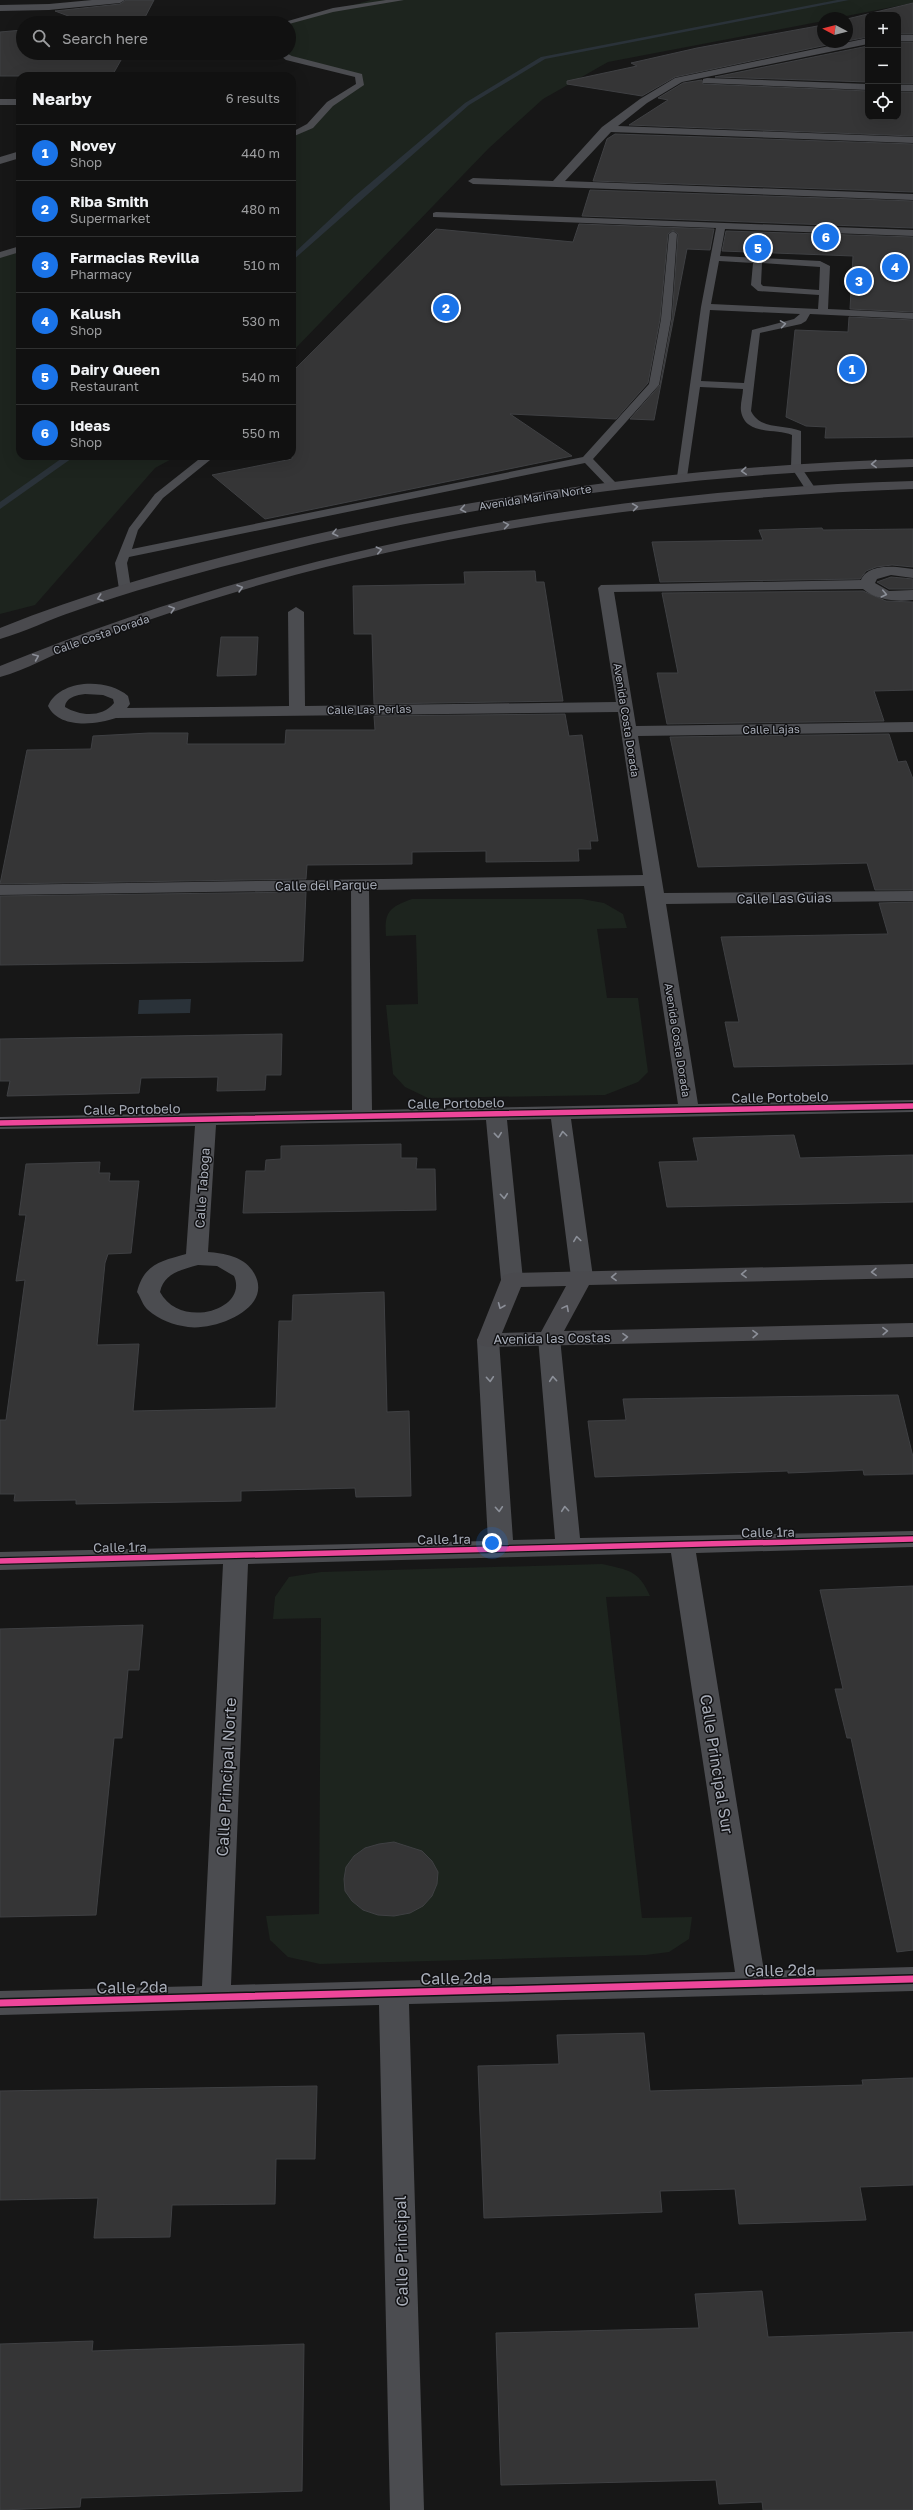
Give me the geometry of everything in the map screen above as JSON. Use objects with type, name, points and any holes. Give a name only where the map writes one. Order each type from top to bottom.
[{"type":"main road","name":"Avenida Marina Norte","points":[[163,576],[356,528],[557,492],[682,477],[796,467],[913,463]]},
{"type":"main road","name":"Avenida Marina Norte","points":[[203,599],[319,564],[410,543],[504,525],[665,503],[812,491],[913,485]]},
{"type":"main road","points":[[0,634],[163,576],[203,599]]},
{"type":"main road","name":"Calle Costa Dorada","points":[[0,672],[72,642],[203,599]]},
{"type":"main road","points":[[512,1280],[582,1277],[913,1271]]},
{"type":"main road","points":[[549,1338],[582,1277]]},
{"type":"main road","name":"Avenida las Costas","points":[[512,1280],[488,1340],[913,1330]]},
{"type":"street","points":[[0,8],[70,5],[120,0]]},
{"type":"street","points":[[901,38],[913,38]]},
{"type":"street","points":[[556,184],[606,129],[659,90],[679,80],[865,42]]},
{"type":"street","points":[[679,80],[865,86]]},
{"type":"street","points":[[901,88],[913,88]]},
{"type":"street","points":[[0,102],[16,102]]},
{"type":"street","points":[[606,129],[913,140]]},
{"type":"street","points":[[0,161],[16,155]]},
{"type":"street","points":[[473,181],[913,198]]},
{"type":"street","points":[[913,574],[893,571],[876,573],[870,576],[867,584],[877,592],[887,595],[913,595]]},
{"type":"street","name":"Avenida Costa Dorada","points":[[689,1110],[606,588],[867,584]]},
{"type":"street","points":[[296,612],[297,710]]},
{"type":"street","name":"Calle Las Perlas","points":[[113,713],[624,707]]},
{"type":"street","name":"Calle Lajas","points":[[629,731],[913,727]]},
{"type":"street","name":"Calle del Parque","points":[[0,890],[652,880]]},
{"type":"street","points":[[360,885],[362,1116]]},
{"type":"street","name":"Calle Las Guias","points":[[655,899],[913,896]]},
{"type":"street","name":"Calle Portobelo","points":[[0,1123],[913,1106]]},
{"type":"street","points":[[560,1112],[582,1277]]},
{"type":"street","points":[[496,1114],[512,1280]]},
{"type":"street","name":"Calle Taboga","points":[[197,1258],[206,1119]]},
{"type":"street","points":[[549,1338],[568,1548]]},
{"type":"street","points":[[488,1340],[501,1549]]},
{"type":"street","name":"Calle 1ra","points":[[0,1561],[913,1539]]},
{"type":"street","name":"Calle Principal Sur","points":[[682,1545],[751,1983]]},
{"type":"street","name":"Calle Principal Norte","points":[[216,1998],[236,1555]]},
{"type":"street","name":"Calle 2da","points":[[0,2003],[913,1979]]},
{"type":"street","name":"Calle Principal","points":[[394,1993],[407,2510]]},
{"type":"lane","points":[[296,20],[333,10],[400,0]]},
{"type":"lane","points":[[296,60],[360,76],[360,85],[330,104],[310,126],[296,133]]},
{"type":"lane","points":[[436,215],[913,233]]},
{"type":"lane","points":[[682,477],[706,307],[721,226]]},
{"type":"lane","points":[[126,554],[420,495],[587,458],[654,385],[666,319],[673,234]]},
{"type":"lane","points":[[0,255],[16,250]]},
{"type":"lane","points":[[715,258],[817,263],[825,266],[823,312]]},
{"type":"lane","points":[[758,260],[755,279],[756,285],[762,289],[825,293]]},
{"type":"lane","points":[[706,307],[913,316]]},
{"type":"lane","points":[[806,312],[803,320],[771,326],[755,332],[746,411],[749,422],[754,425],[792,431],[797,434],[796,467],[812,491]]},
{"type":"lane","points":[[695,384],[749,386]]},
{"type":"lane","points":[[587,458],[612,485]]},
{"type":"lane","points":[[124,589],[121,563],[126,554],[133,530],[159,496],[205,460]]},
{"type":"shaded area","points":[[371,0],[913,0],[913,3],[853,15],[853,12],[817,12],[817,22],[608,62],[543,99],[489,148],[296,348],[296,133],[330,104],[360,85],[359,76],[296,57],[296,21]]},
{"type":"shaded area","points":[[16,250],[16,460],[170,460],[155,468],[35,605],[0,614],[0,255]]},
{"type":"shaded area","points":[[412,899],[582,899],[604,903],[623,914],[627,928],[597,929],[607,998],[638,998],[648,1072],[638,1082],[605,1095],[428,1098],[405,1087],[393,1074],[386,1005],[418,1004],[416,935],[386,936],[386,921],[390,911],[398,905]]},
{"type":"shaded area","points":[[191,999],[190,1013],[138,1014],[139,1000]]},
{"type":"shaded area","points":[[602,1564],[632,1572],[642,1581],[650,1596],[606,1597],[642,1918],[692,1917],[689,1939],[669,1952],[646,1955],[320,1964],[288,1957],[270,1940],[266,1916],[319,1914],[321,1618],[273,1619],[275,1597],[289,1577],[321,1572]]},
{"type":"building","points":[[126,0],[154,0],[146,16],[68,16],[55,11],[120,4]]},
{"type":"building","points":[[913,3],[913,34],[901,34],[901,12],[876,12]]},
{"type":"building","points":[[865,15],[865,38],[853,40],[853,18]]},
{"type":"building","points":[[817,26],[817,47],[675,77],[642,96],[567,84],[567,81],[637,66],[631,63],[697,48]]},
{"type":"building","points":[[16,31],[16,60],[121,60],[114,72],[16,72],[16,76],[0,76],[0,32]]},
{"type":"building","points":[[901,42],[913,42],[913,84],[901,84]]},
{"type":"building","points":[[865,47],[865,82],[715,77]]},
{"type":"building","points":[[702,80],[703,84],[865,91],[865,120],[901,120],[901,92],[913,92],[913,136],[629,125],[668,100],[658,98],[683,83]]},
{"type":"building","points":[[615,134],[913,144],[913,192],[593,181],[607,139]]},
{"type":"building","points":[[590,190],[913,201],[913,228],[582,216]]},
{"type":"building","points":[[579,224],[714,229],[710,250],[687,249],[654,420],[630,419],[660,385],[672,319],[678,234],[673,230],[668,234],[660,319],[648,383],[616,419],[510,414],[572,456],[265,519],[212,475],[287,460],[296,460],[296,368],[436,229],[573,242]]},
{"type":"building","points":[[726,231],[913,237],[913,312],[850,309],[853,256],[722,251]]},
{"type":"building","points":[[849,317],[913,320],[913,437],[825,438],[826,427],[806,426],[786,417],[795,330],[848,332]]},
{"type":"building","points":[[822,528],[823,530],[913,529],[913,567],[892,565],[876,567],[866,571],[860,579],[660,582],[652,542],[763,540],[759,530]]},
{"type":"building","points":[[535,571],[536,582],[544,582],[563,701],[374,704],[372,634],[354,634],[353,586],[465,584],[464,572]]},
{"type":"building","points":[[891,577],[913,579],[913,589],[889,589],[877,582]]},
{"type":"building","points":[[863,591],[886,601],[913,602],[913,690],[874,691],[884,721],[667,724],[657,673],[678,673],[662,593]]},
{"type":"building","points":[[221,637],[258,637],[256,675],[217,676]]},
{"type":"building","points":[[565,714],[569,736],[582,735],[598,841],[590,841],[591,849],[578,849],[579,861],[486,862],[486,851],[412,852],[412,864],[307,865],[306,879],[0,884],[27,750],[91,749],[93,736],[149,733],[188,733],[187,744],[285,744],[286,730],[375,730],[374,716]]},
{"type":"building","points":[[889,734],[898,762],[906,761],[913,779],[913,890],[875,890],[867,863],[698,867],[670,737]]},
{"type":"building","points":[[306,892],[303,961],[0,965],[0,896]]},
{"type":"building","points":[[913,902],[913,1064],[734,1067],[725,1022],[739,1022],[721,937],[888,934],[879,903]]},
{"type":"building","points":[[282,1034],[281,1075],[266,1075],[265,1090],[217,1091],[218,1077],[141,1078],[139,1093],[7,1096],[10,1081],[0,1081],[0,1039]]},
{"type":"building","points":[[794,1135],[800,1158],[913,1155],[913,1202],[667,1207],[659,1162],[698,1161],[693,1138]]},
{"type":"building","points":[[401,1144],[401,1158],[417,1158],[416,1169],[435,1169],[436,1210],[243,1213],[246,1171],[265,1171],[266,1160],[281,1159],[281,1146]]},
{"type":"building","points":[[100,1162],[99,1173],[110,1173],[109,1181],[139,1181],[131,1253],[108,1254],[105,1263],[97,1345],[139,1344],[133,1411],[276,1408],[279,1321],[292,1321],[293,1295],[384,1292],[387,1412],[409,1411],[411,1496],[356,1497],[355,1488],[241,1491],[241,1501],[76,1504],[76,1500],[14,1501],[15,1494],[0,1494],[0,1420],[6,1420],[25,1280],[16,1281],[26,1215],[19,1215],[26,1164]]},
{"type":"building","points":[[898,1395],[913,1457],[913,1474],[864,1475],[863,1470],[595,1477],[588,1421],[626,1420],[623,1399]]},
{"type":"building","points":[[913,1586],[913,1950],[897,1952],[851,1738],[847,1738],[835,1689],[843,1689],[820,1590]]},
{"type":"building","points":[[143,1625],[139,1670],[128,1670],[122,1738],[114,1738],[96,1915],[0,1917],[0,1629]]},
{"type":"building","points":[[394,1842],[422,1851],[432,1861],[438,1872],[437,1884],[432,1896],[423,1906],[410,1913],[394,1916],[378,1915],[363,1910],[352,1901],[345,1891],[344,1879],[346,1867],[354,1856],[365,1848]]},
{"type":"building","points":[[644,2033],[650,2091],[863,2085],[862,2080],[913,2078],[913,2185],[860,2187],[866,2220],[739,2224],[735,2189],[660,2191],[662,2212],[484,2218],[478,2066],[559,2064],[557,2035]]},
{"type":"building","points":[[317,2086],[315,2159],[276,2159],[275,2204],[172,2205],[170,2237],[94,2238],[98,2198],[0,2200],[0,2091]]},
{"type":"building","points":[[762,2291],[768,2337],[913,2332],[913,2510],[763,2510],[762,2502],[719,2504],[716,2480],[501,2485],[496,2333],[699,2328],[695,2294]]},
{"type":"building","points":[[93,2341],[92,2351],[304,2344],[302,2491],[81,2498],[80,2507],[0,2510],[0,2344]]},
{"type":"waterway","points":[[296,255],[358,198],[467,104],[543,58],[846,0]]},
{"type":"waterway","points":[[0,506],[65,460]]},
{"type":"cycle path","points":[[0,1123],[913,1106]]},
{"type":"cycle path","points":[[0,1561],[913,1539]]},
{"type":"cycle path","points":[[0,2003],[913,1979]]},
{"type":"place","name":"Ideas","points":[[826,237]]},
{"type":"place","name":"Dairy Queen","points":[[758,248]]},
{"type":"place","name":"Kalush","points":[[895,267]]},
{"type":"place","name":"Farmacias Revilla","points":[[859,281]]},
{"type":"place","name":"Riba Smith","points":[[446,308]]},
{"type":"place","name":"Novey","points":[[852,369]]}]
